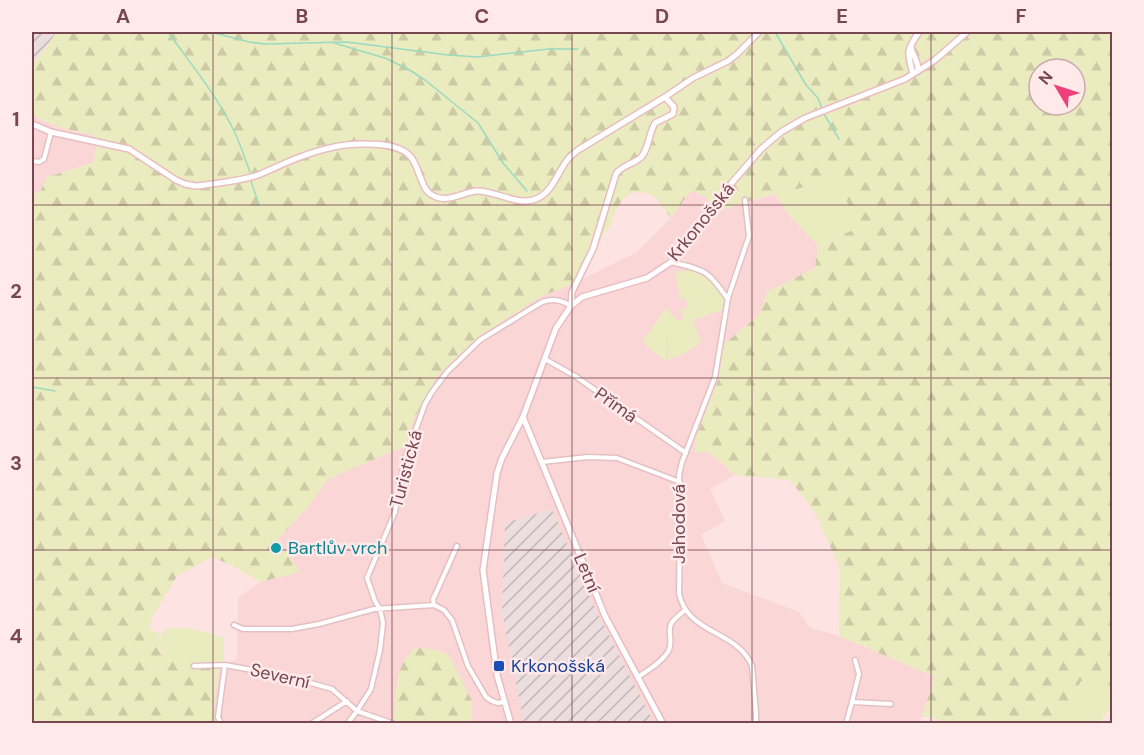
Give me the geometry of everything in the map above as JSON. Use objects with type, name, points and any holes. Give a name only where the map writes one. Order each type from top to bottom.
[{"type":"street","points":[[32,124],[51,132],[129,149],[176,180],[196,186],[256,175],[324,149],[366,144],[399,149],[410,156],[425,189],[434,196],[448,198],[477,191],[531,201],[546,193],[569,157],[578,150],[693,78],[728,61],[759,32]]},
{"type":"street","points":[[916,73],[908,54],[911,42],[919,32]]},
{"type":"street","name":"Krkonošská","points":[[511,723],[496,675],[483,570],[496,473],[523,417],[556,328],[571,306],[582,297],[646,278],[671,262],[717,200],[761,149],[781,132],[805,118],[916,73],[967,32]]},
{"type":"street","points":[[911,42],[912,53],[918,63],[916,73]]},
{"type":"street","points":[[916,59],[921,62],[935,60]]},
{"type":"street","points":[[571,306],[572,292],[593,249],[616,174],[621,168],[637,161],[643,155],[655,123],[673,114],[674,107],[665,97]]},
{"type":"street","points":[[32,161],[39,162],[44,159],[51,132]]},
{"type":"street","name":"Jahodová","points":[[685,610],[679,593],[679,475],[715,377],[728,298],[749,236],[745,200]]},
{"type":"street","points":[[671,262],[705,272],[714,279],[728,298]]},
{"type":"street","name":"Turistická","points":[[347,723],[371,688],[380,650],[383,623],[380,609],[367,578],[395,512],[404,462],[425,404],[447,372],[480,340],[542,302],[561,300],[571,306]]},
{"type":"street","name":"Přímá","points":[[544,358],[575,376],[686,453]]},
{"type":"street","name":"Letní","points":[[523,417],[605,616],[663,723]]},
{"type":"street","points":[[542,462],[588,457],[616,458],[680,482]]},
{"type":"street","points":[[434,605],[435,593],[457,546]]},
{"type":"street","points":[[234,625],[243,630],[292,629],[380,609],[434,605],[444,610],[452,620],[468,666],[486,697],[492,701],[503,702]]},
{"type":"street","points":[[638,677],[662,660],[669,651],[670,626],[672,621],[685,610],[701,625],[738,647],[750,660],[756,723]]},
{"type":"street","points":[[846,723],[859,674],[855,660]]},
{"type":"street","points":[[221,723],[218,717],[225,665]]},
{"type":"street","name":"Severní","points":[[194,666],[225,665],[290,677],[332,689],[357,711]]},
{"type":"street","points":[[311,723],[347,701]]},
{"type":"street","points":[[852,702],[891,704]]},
{"type":"street","points":[[357,711],[394,723]]},
{"type":"shaded area","points":[[32,32],[57,32],[32,64]]},
{"type":"shaded area","points":[[32,113],[39,119],[74,132],[91,134],[97,145],[93,163],[47,177],[41,190],[32,196]]},
{"type":"shaded area","points":[[691,190],[706,197],[715,212],[774,194],[789,215],[818,246],[815,268],[767,292],[759,315],[723,345],[719,378],[696,437],[695,452],[709,452],[735,475],[710,489],[725,521],[701,535],[722,583],[799,612],[810,628],[839,636],[935,677],[919,723],[217,724],[214,706],[219,668],[237,659],[238,598],[260,582],[300,572],[278,539],[306,509],[328,479],[405,446],[415,417],[438,375],[477,337],[540,297],[637,252],[671,218]]},
{"type":"shaded area","points":[[552,509],[593,604],[651,717],[644,723],[524,723],[502,613],[505,523]]},
{"type":"green space","points":[[57,32],[1112,32],[1112,706],[1099,723],[1088,723],[1111,691],[1081,681],[1058,723],[945,724],[930,717],[921,717],[935,677],[839,636],[840,568],[815,513],[790,480],[735,475],[709,452],[694,452],[696,437],[719,378],[723,345],[759,315],[767,292],[815,268],[818,246],[855,229],[840,177],[715,212],[706,197],[691,190],[671,218],[656,198],[647,193],[633,192],[624,198],[616,209],[611,225],[591,248],[572,284],[540,297],[478,337],[438,375],[415,417],[405,446],[328,479],[306,509],[278,539],[300,572],[260,582],[212,557],[177,576],[152,618],[149,628],[160,635],[156,646],[164,653],[190,659],[196,663],[217,662],[219,668],[214,706],[217,723],[32,723],[32,196],[41,190],[47,177],[93,163],[97,145],[91,134],[52,125],[32,113],[32,66]]},
{"type":"green space","points":[[840,177],[855,229],[818,246],[791,217],[775,195]]},
{"type":"green space","points":[[675,270],[697,271],[709,277],[724,299],[723,309],[693,320],[701,343],[668,360],[668,330],[666,359],[661,358],[642,342],[666,308],[677,320],[682,320],[684,317],[680,312],[683,308],[687,309],[687,300],[680,298]]},
{"type":"green space","points":[[168,628],[197,630],[224,639],[223,664],[199,663],[161,651],[158,648],[158,640]]},
{"type":"green space","points":[[415,648],[432,649],[448,654],[472,701],[472,723],[400,724],[394,720],[397,681],[403,663]]},
{"type":"green space","points":[[1080,681],[1111,691],[1088,723],[1058,724]]},
{"type":"waterway","points":[[168,32],[221,107],[235,133],[250,172]]},
{"type":"waterway","points":[[211,32],[265,44],[347,42],[477,57],[549,49],[578,49]]},
{"type":"waterway","points":[[775,32],[806,85],[818,98],[822,109]]},
{"type":"waterway","points":[[334,43],[385,58],[425,80],[478,123],[503,163],[527,191]]},
{"type":"waterway","points":[[824,114],[839,139]]},
{"type":"waterway","points":[[251,181],[259,205]]},
{"type":"waterway","points":[[32,387],[55,391]]},
{"type":"place","name":"Bartlův vrch","points":[[276,548]]},
{"type":"place","name":"Krkonošská","points":[[499,666]]}]
